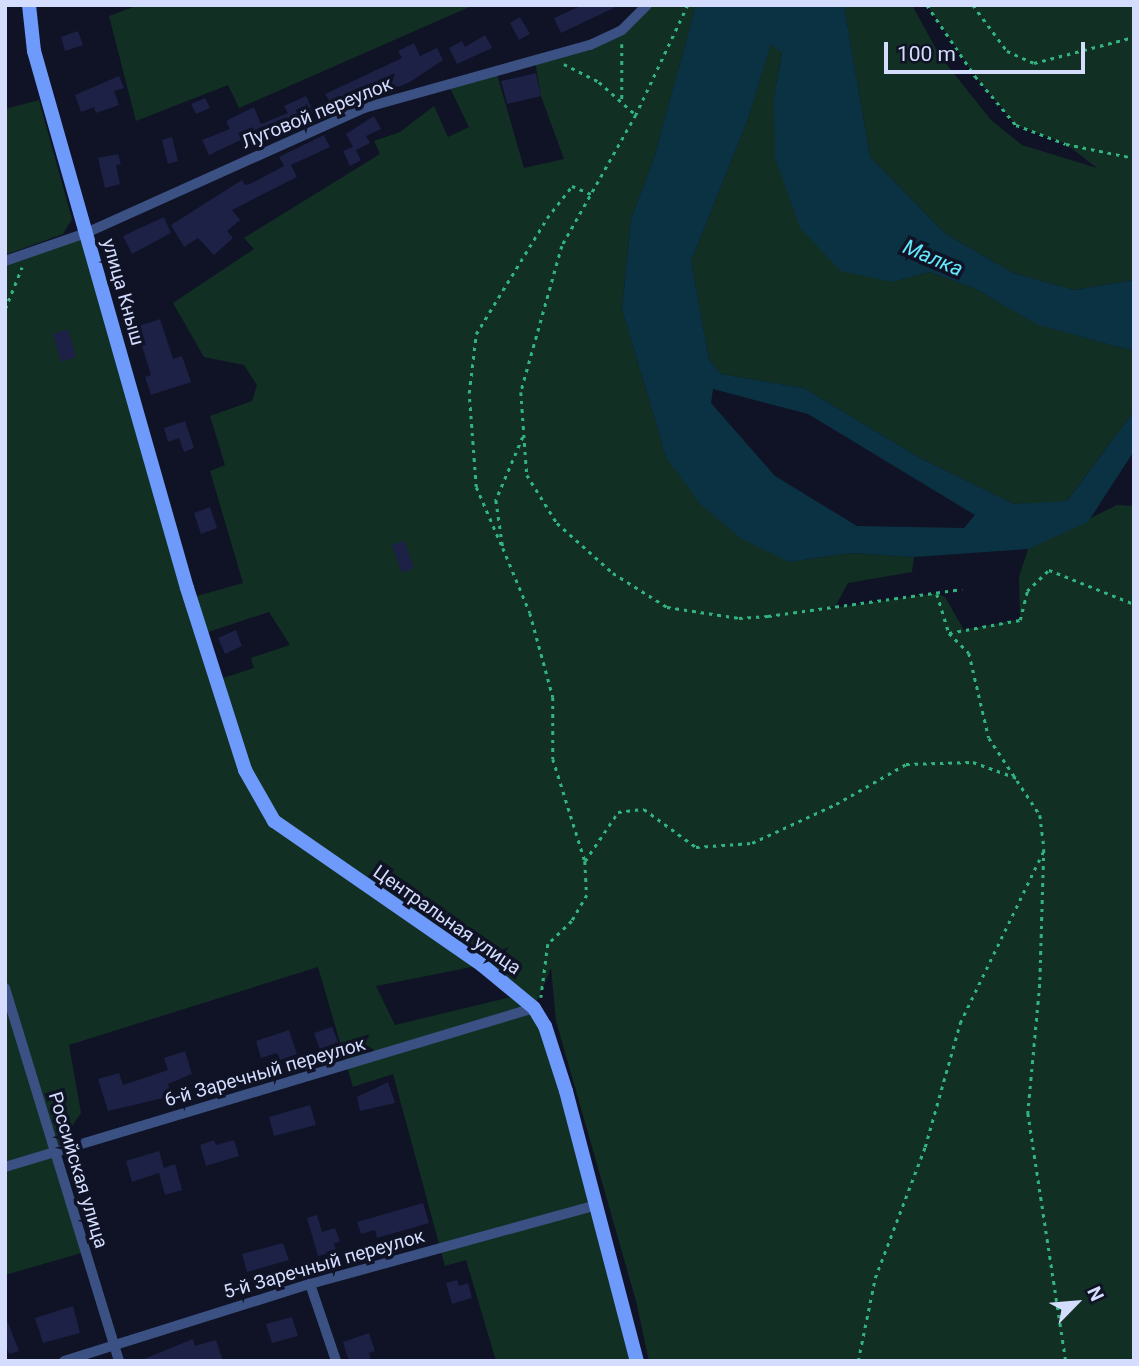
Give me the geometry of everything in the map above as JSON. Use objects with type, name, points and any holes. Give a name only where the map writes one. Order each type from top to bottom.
[{"type":"street","name":"улица Кныш","points":[[29,5],[34,51],[187,588]]},
{"type":"street","name":"Луговой переулок","points":[[5,261],[86,233],[364,108],[548,57],[622,30],[646,8]]},
{"type":"street","name":"Центральная улица","points":[[187,588],[245,770],[274,821],[482,965],[534,1008],[545,1026],[566,1091],[637,1361]]},
{"type":"street","name":"Российская улица","points":[[5,988],[119,1361]]},
{"type":"street","name":"6-й Заречный переулок","points":[[5,1167],[534,1008]]},
{"type":"street","name":"5-й Заречный переулок","points":[[64,1361],[310,1284],[596,1205]]},
{"type":"street","points":[[310,1284],[335,1361]]},
{"type":"path","points":[[688,5],[636,115],[562,246],[521,392],[527,475],[557,523],[613,573],[667,607],[739,618],[962,589]]},
{"type":"path","points":[[928,5],[975,76],[1016,125],[1066,144],[1134,158]]},
{"type":"path","points":[[973,5],[1007,51],[1034,63],[1134,37]]},
{"type":"path","points":[[622,30],[622,100]]},
{"type":"path","points":[[548,57],[599,82],[636,115]]},
{"type":"path","points":[[534,1008],[544,994],[548,944],[572,921],[587,895],[585,861],[553,759],[553,697],[530,613],[476,487],[469,393],[476,334],[547,218],[572,186],[591,194]]},
{"type":"path","points":[[5,309],[27,254]]},
{"type":"path","points":[[503,548],[496,500],[524,434]]},
{"type":"path","points":[[949,633],[1020,620],[1027,591],[1049,570],[1134,604]]},
{"type":"path","points":[[937,593],[949,633],[969,653],[989,738],[1020,779],[1040,815],[1044,849],[1040,984],[1028,1113],[1066,1361]]},
{"type":"path","points":[[585,861],[618,812],[644,809],[696,847],[752,843],[906,764],[974,762],[1020,779]]},
{"type":"path","points":[[858,1361],[875,1278],[925,1147],[960,1023],[1044,849]]},
{"type":"green space","points":[[139,5],[474,5],[239,108],[228,85],[136,121],[109,16]]},
{"type":"green space","points":[[647,5],[696,5],[654,158],[631,219],[622,309],[666,457],[789,562],[851,553],[914,557],[912,572],[848,583],[835,607],[812,611],[937,593],[945,597],[964,630],[1020,619],[1019,577],[1028,549],[1117,505],[1134,506],[1134,1361],[649,1361],[636,1301],[556,1021],[551,968],[534,1008],[545,1026],[637,1361],[496,1361],[466,1260],[445,1266],[393,1074],[353,1087],[318,967],[69,1045],[81,1113],[54,1152],[85,1252],[5,1275],[5,261],[86,233],[190,598],[243,583],[210,471],[225,465],[210,416],[252,401],[257,385],[244,365],[204,357],[173,303],[254,249],[244,238],[380,154],[374,141],[400,132],[434,106],[448,137],[469,127],[448,84],[496,71],[524,168],[564,159],[541,96],[535,61],[622,30]],"holes":[[[269,612],[290,645],[251,658],[254,668],[217,680],[202,634]],[[482,965],[519,995],[395,1025],[376,986]]]},
{"type":"green space","points":[[844,5],[912,5],[940,56],[991,120],[1022,145],[1097,168],[1066,144],[1016,125],[975,76],[927,5],[1134,5],[1134,280],[1074,290],[1013,273],[946,234],[870,157]]},
{"type":"green space","points":[[771,43],[782,52],[774,96],[892,282],[930,272],[974,288],[1039,325],[1134,351],[1134,411],[1066,502],[1014,504],[920,458],[804,388],[721,374],[709,359],[691,261],[748,119]]},
{"type":"green space","points":[[39,100],[72,219],[63,234],[5,255],[5,109]]},
{"type":"water","name":"Малка","points":[[696,5],[844,5],[870,157],[946,234],[1013,273],[1074,290],[1134,280],[1134,351],[1038,325],[974,288],[930,272],[892,282],[841,271],[800,228],[775,158],[774,96],[782,53],[771,44],[748,119],[691,261],[709,359],[721,374],[804,388],[920,458],[1014,504],[1067,501],[1134,411],[1134,451],[1088,522],[1028,549],[914,557],[851,553],[789,562],[742,539],[701,505],[666,457],[622,309],[631,219],[654,158]],"holes":[[[713,389],[808,414],[975,515],[964,528],[857,526],[775,476],[711,403]]]},
{"type":"building","points":[[583,5],[620,5],[561,33],[554,18]]},
{"type":"building","points":[[520,17],[530,34],[519,40],[510,23]]},
{"type":"building","points":[[78,31],[83,45],[65,51],[61,37]]},
{"type":"building","points":[[485,35],[492,48],[457,64],[449,48],[462,41],[465,47]]},
{"type":"building","points":[[414,43],[420,56],[437,48],[443,60],[410,82],[391,90],[388,84],[332,106],[325,94],[402,58],[398,51]]},
{"type":"building","points":[[536,73],[541,96],[507,104],[501,81]]},
{"type":"building","points":[[119,76],[124,88],[114,91],[119,105],[96,113],[94,107],[81,112],[75,95]]},
{"type":"building","points":[[306,96],[314,113],[264,136],[262,130],[209,155],[202,140],[230,129],[226,121],[254,107],[261,124],[288,113],[284,106]]},
{"type":"building","points":[[205,98],[210,108],[196,114],[191,104]]},
{"type":"building","points":[[374,116],[381,129],[366,136],[370,143],[356,150],[361,160],[350,166],[343,151],[353,147],[346,134]]},
{"type":"building","points":[[324,135],[330,147],[291,165],[297,177],[232,210],[240,220],[227,231],[233,238],[214,255],[198,238],[184,247],[171,225],[242,180],[245,185],[252,183],[284,166],[279,157]]},
{"type":"building","points":[[172,137],[178,161],[168,164],[162,140]]},
{"type":"building","points":[[118,154],[121,164],[116,165],[120,184],[105,188],[98,158]]},
{"type":"building","points":[[164,217],[171,233],[132,254],[123,236]]},
{"type":"building","points":[[160,319],[173,359],[182,356],[191,382],[151,395],[145,377],[151,375],[136,327]]},
{"type":"building","points":[[68,329],[76,357],[61,362],[53,334]]},
{"type":"building","points":[[185,421],[194,448],[184,452],[179,438],[168,442],[164,428]]},
{"type":"building","points":[[210,507],[217,528],[201,534],[194,513]]},
{"type":"building","points":[[404,541],[414,568],[402,573],[392,545]]},
{"type":"building","points":[[236,630],[242,646],[225,654],[218,638]]},
{"type":"building","points":[[332,1027],[338,1042],[320,1049],[314,1033]]},
{"type":"building","points":[[289,1030],[297,1054],[280,1060],[277,1053],[261,1058],[256,1041]]},
{"type":"building","points":[[185,1051],[192,1074],[168,1084],[172,1096],[108,1111],[98,1079],[119,1073],[123,1085],[168,1070],[164,1058]]},
{"type":"building","points":[[388,1082],[395,1103],[360,1111],[357,1097]]},
{"type":"building","points":[[310,1105],[316,1125],[274,1136],[269,1117]]},
{"type":"building","points":[[214,1140],[216,1145],[234,1140],[239,1156],[206,1166],[200,1145]]},
{"type":"building","points":[[159,1151],[164,1168],[175,1164],[182,1190],[165,1195],[159,1173],[132,1182],[126,1161]]},
{"type":"building","points":[[423,1203],[429,1223],[377,1238],[375,1230],[361,1234],[357,1222]]},
{"type":"building","points":[[317,1215],[322,1232],[335,1228],[340,1242],[334,1243],[336,1251],[318,1256],[307,1218]]},
{"type":"building","points":[[283,1243],[289,1260],[247,1272],[242,1254]]},
{"type":"building","points":[[457,1280],[459,1286],[468,1283],[472,1298],[452,1304],[446,1283]]},
{"type":"building","points":[[73,1306],[80,1333],[43,1343],[35,1318]]},
{"type":"building","points":[[5,1315],[19,1351],[9,1354],[5,1342]]},
{"type":"building","points":[[292,1317],[298,1336],[272,1343],[266,1324]]},
{"type":"building","points":[[369,1333],[375,1351],[369,1353],[371,1361],[349,1361],[343,1342]]},
{"type":"building","points":[[193,1339],[195,1346],[216,1340],[223,1361],[139,1361]]}]
